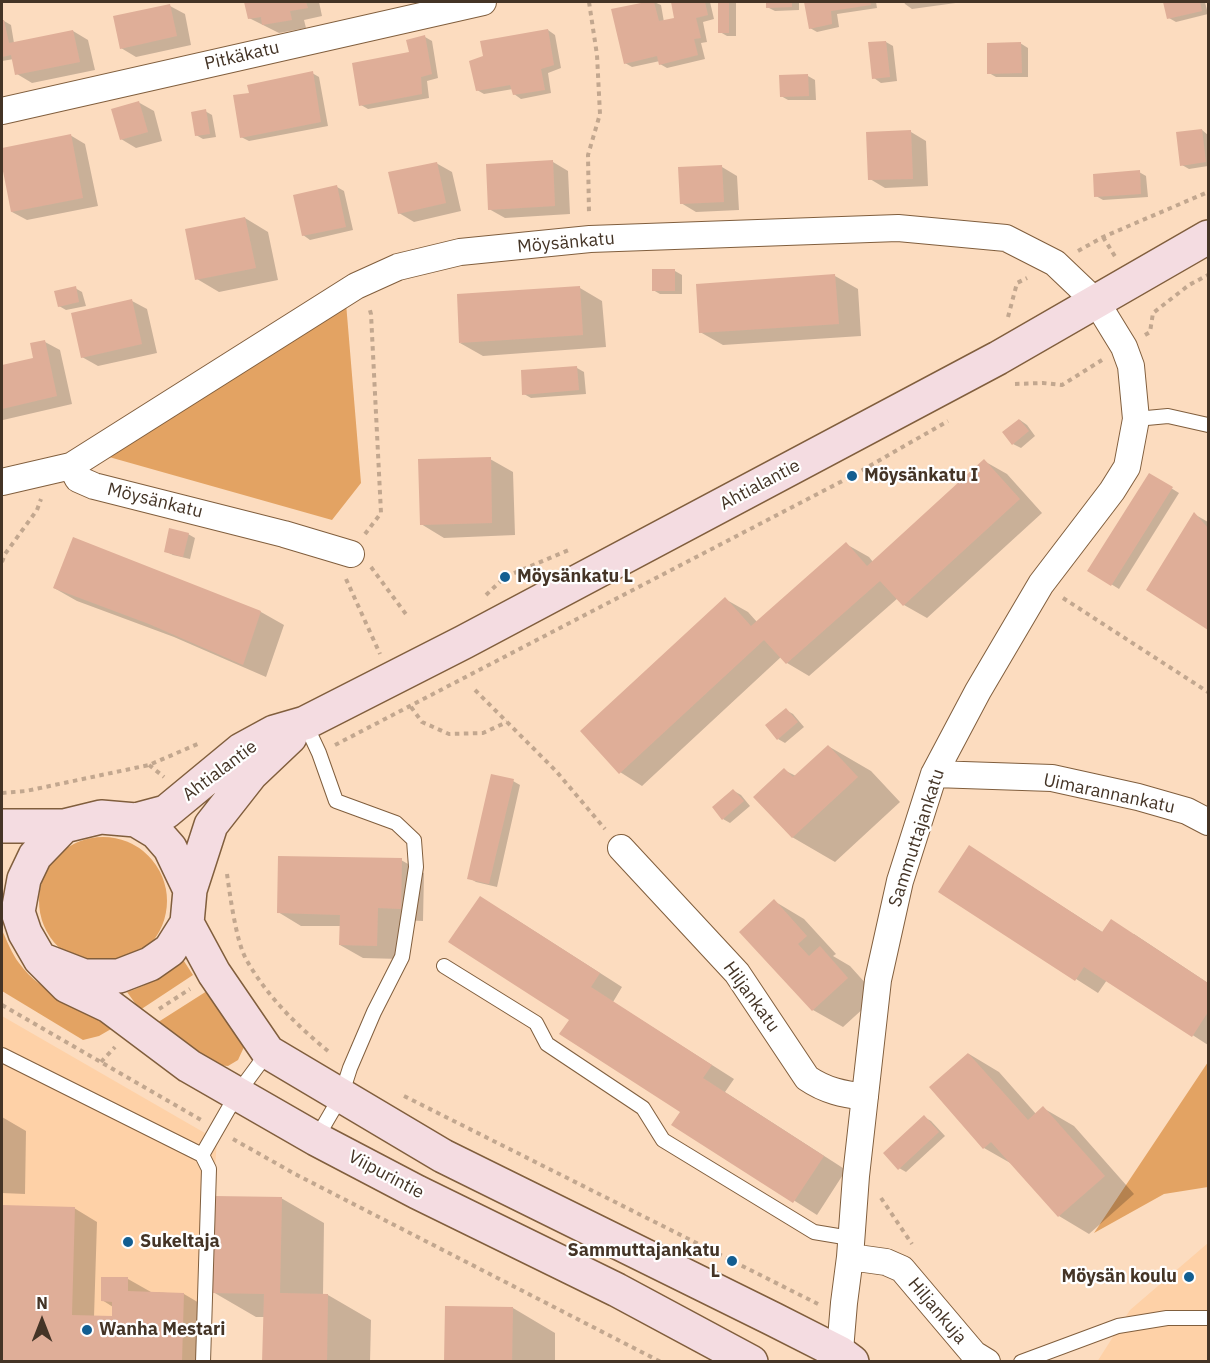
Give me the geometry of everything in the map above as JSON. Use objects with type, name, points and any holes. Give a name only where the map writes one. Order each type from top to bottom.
[{"type":"main road","name":"Ahtialantie","points":[[136,820],[166,812],[241,750],[274,732],[305,723],[464,642],[998,358],[1209,237]]},
{"type":"main road","name":"Ahtialantie","points":[[189,890],[211,825],[251,774],[305,723]]},
{"type":"main road","points":[[2,826],[64,826],[101,817],[136,820],[156,831],[170,848],[189,890],[187,923],[170,950],[150,964],[119,976],[84,976],[40,959],[10,907],[35,856],[64,826]]},
{"type":"main road","points":[[187,923],[214,973],[267,1052],[345,1082],[442,1156],[844,1359]]},
{"type":"main road","name":"Viipurintie","points":[[40,959],[67,986],[109,1006],[189,1066],[316,1139],[417,1192],[617,1290],[751,1362]]},
{"type":"street","name":"Pitkäkatu","points":[[2,111],[483,2]]},
{"type":"street","name":"Möysänkatu","points":[[2,482],[61,468],[361,283],[398,267],[460,252],[590,239],[898,228],[1006,238],[1055,263],[1097,303]]},
{"type":"street","name":"Sammuttajankatu","points":[[844,1359],[843,1316],[878,980],[900,881],[934,774],[978,691],[1041,584],[1112,491],[1127,466],[1136,419],[1131,366],[1124,347],[1097,303]]},
{"type":"street","name":"Möysänkatu","points":[[61,468],[94,486],[238,522],[351,554]]},
{"type":"street","name":"Uimarannankatu","points":[[934,774],[1052,778],[1138,797],[1187,811],[1209,822]]},
{"type":"street","name":"Hiljankatu","points":[[621,849],[737,973],[807,1078],[820,1087],[836,1093],[865,1097]]},
{"type":"street","name":"Hiljankuja","points":[[850,1248],[902,1269],[974,1354],[987,1362]]},
{"type":"lane","points":[[1136,419],[1168,416],[1209,425]]},
{"type":"lane","points":[[305,723],[319,753],[336,801],[396,823],[414,840],[416,867],[402,957],[374,1012],[345,1082],[316,1139]]},
{"type":"lane","points":[[444,966],[536,1023],[547,1044],[642,1108],[663,1140],[814,1232],[850,1248]]},
{"type":"lane","points":[[202,1155],[237,1094],[267,1052]]},
{"type":"lane","points":[[2,1055],[202,1155],[209,1169],[203,1362]]},
{"type":"lane","points":[[1021,1362],[1118,1326],[1167,1318],[1209,1318]]},
{"type":"path","points":[[589,2],[597,55],[600,114],[588,155],[590,239]]},
{"type":"path","points":[[1103,237],[1209,192]]},
{"type":"path","points":[[1000,324],[1008,318],[1017,283],[1055,263]]},
{"type":"path","points":[[1013,384],[1043,382],[1062,385],[1150,332],[1153,313],[1189,285],[1209,275]]},
{"type":"path","points":[[361,283],[371,314],[381,513],[342,570],[380,655],[390,650]]},
{"type":"path","points":[[319,753],[852,476],[952,418]]},
{"type":"path","points":[[2,562],[37,510],[61,468]]},
{"type":"path","points":[[481,599],[505,578],[564,551],[574,549]]},
{"type":"path","points":[[351,554],[372,567],[408,617]]},
{"type":"path","points":[[1041,584],[1209,692]]},
{"type":"path","points":[[475,690],[556,771],[621,849]]},
{"type":"path","points":[[411,707],[422,722],[449,734],[483,733],[507,722]]},
{"type":"path","points":[[2,793],[26,792],[149,765],[209,740]]},
{"type":"path","points":[[226,864],[232,906],[245,957],[275,1001],[345,1082]]},
{"type":"path","points":[[136,1025],[214,973]]},
{"type":"path","points":[[2,1005],[295,1174],[661,1362]]},
{"type":"path","points":[[403,1095],[843,1316]]},
{"type":"shaded area","points":[[346,303],[361,483],[332,520],[102,455]]},
{"type":"shaded area","points":[[103,837],[127,842],[148,856],[162,877],[167,901],[162,925],[148,946],[127,960],[103,965],[79,960],[58,946],[44,925],[39,901],[44,877],[58,856],[79,842]]},
{"type":"shaded area","points":[[2,930],[16,959],[39,984],[64,1000],[118,1025],[99,1036],[83,1040],[2,991]]},
{"type":"shaded area","points":[[182,958],[193,975],[140,1010],[127,992],[156,978]]},
{"type":"shaded area","points":[[207,991],[241,1033],[244,1047],[238,1060],[228,1066],[215,1065],[152,1026]]},
{"type":"shaded area","points":[[2,1016],[217,1140],[201,1361],[2,1361]]},
{"type":"shaded area","points":[[1208,1062],[1208,1187],[1164,1194],[1094,1233]]},
{"type":"shaded area","name":"Möysän koulu","points":[[1208,1243],[1208,1361],[1097,1362],[1130,1310]]},
{"type":"building","points":[[244,2],[306,2],[308,8],[290,11],[292,20],[262,25],[261,17],[248,19]]},
{"type":"building","points":[[654,2],[659,21],[674,18],[671,2],[705,2],[708,15],[696,18],[701,38],[694,39],[698,55],[659,65],[657,56],[624,64],[611,9]]},
{"type":"building","points":[[718,2],[729,2],[729,33],[718,33]]},
{"type":"building","points":[[766,2],[792,2],[792,7],[766,8]]},
{"type":"building","points":[[804,2],[870,2],[871,5],[831,11],[832,24],[809,29]]},
{"type":"building","points":[[1163,2],[1200,2],[1202,11],[1167,19]]},
{"type":"building","points":[[170,4],[177,36],[120,49],[113,16]]},
{"type":"building","points":[[2,20],[4,20],[9,43],[73,30],[80,62],[15,75],[11,55],[2,57]]},
{"type":"building","points":[[548,29],[554,65],[541,69],[545,90],[513,95],[510,85],[476,91],[469,61],[483,56],[480,41]]},
{"type":"building","points":[[425,35],[432,74],[421,77],[422,94],[359,106],[352,63],[409,52],[406,40]]},
{"type":"building","points":[[886,41],[890,77],[872,79],[868,42]]},
{"type":"building","points":[[1021,42],[1022,73],[987,74],[987,43]]},
{"type":"building","points":[[313,71],[321,122],[240,138],[233,95],[249,93],[247,85]]},
{"type":"building","points":[[808,74],[809,96],[780,97],[779,75]]},
{"type":"building","points":[[139,101],[148,132],[120,140],[111,109]]},
{"type":"building","points":[[206,109],[210,134],[195,136],[191,112]]},
{"type":"building","points":[[1202,129],[1206,162],[1180,166],[1176,132]]},
{"type":"building","points":[[911,130],[913,179],[868,180],[866,132]]},
{"type":"building","points":[[71,134],[83,198],[11,212],[2,166],[2,148]]},
{"type":"building","points":[[553,160],[555,206],[488,210],[486,164]]},
{"type":"building","points":[[437,162],[446,203],[398,214],[388,172]]},
{"type":"building","points":[[722,165],[724,202],[680,204],[678,167]]},
{"type":"building","points":[[1140,170],[1141,194],[1094,197],[1093,174]]},
{"type":"building","points":[[337,185],[346,227],[302,236],[293,195]]},
{"type":"building","points":[[245,217],[256,268],[195,280],[185,229]]},
{"type":"building","points":[[652,269],[675,269],[675,291],[652,291]]},
{"type":"building","points":[[835,274],[839,324],[699,333],[696,284]]},
{"type":"building","points":[[76,286],[79,302],[58,307],[54,291]]},
{"type":"building","points":[[580,286],[583,335],[459,343],[457,294]]},
{"type":"building","points":[[132,299],[142,344],[81,358],[71,313]]},
{"type":"building","points":[[45,340],[57,396],[2,409],[2,365],[33,358],[30,343]]},
{"type":"building","points":[[577,366],[579,390],[522,395],[521,370]]},
{"type":"building","points":[[1019,419],[1029,431],[1012,445],[1002,432]]},
{"type":"building","points":[[491,457],[492,523],[420,525],[418,459]]},
{"type":"building","points":[[984,459],[1020,499],[903,606],[880,581],[786,664],[764,640],[619,774],[580,731],[725,597],[751,626],[846,542],[867,566]]},
{"type":"building","points":[[1149,473],[1173,487],[1111,586],[1087,571]]},
{"type":"building","points":[[1194,512],[1208,528],[1208,630],[1146,590]]},
{"type":"building","points":[[169,528],[189,533],[183,557],[164,552]]},
{"type":"building","points":[[73,537],[261,611],[243,665],[149,624],[53,588]]},
{"type":"building","points":[[786,708],[798,722],[777,740],[765,725]]},
{"type":"building","points":[[828,745],[858,777],[792,838],[753,797],[784,768],[793,777]]},
{"type":"building","points":[[491,774],[514,779],[489,884],[467,879]]},
{"type":"building","points":[[733,789],[744,801],[722,820],[712,807]]},
{"type":"building","points":[[969,845],[1102,932],[1111,919],[1208,983],[1208,1012],[1192,1037],[1084,967],[1075,981],[938,892]]},
{"type":"building","points":[[278,856],[402,858],[401,909],[378,908],[377,946],[339,945],[340,915],[277,913]]},
{"type":"building","points":[[480,896],[600,973],[591,987],[712,1065],[703,1078],[824,1156],[793,1203],[671,1125],[680,1112],[559,1034],[569,1020],[448,942]]},
{"type":"building","points":[[774,899],[807,936],[798,944],[809,956],[820,946],[848,978],[812,1011],[739,932]]},
{"type":"building","points":[[968,1053],[1028,1120],[1043,1106],[1105,1176],[1058,1217],[991,1142],[983,1149],[929,1087]]},
{"type":"building","points":[[924,1115],[939,1132],[898,1170],[883,1153]]},
{"type":"building","points":[[214,1196],[282,1197],[280,1293],[328,1294],[327,1362],[262,1362],[264,1294],[212,1293]]},
{"type":"building","points":[[2,1205],[75,1207],[72,1315],[112,1316],[112,1302],[101,1301],[101,1277],[128,1277],[128,1291],[184,1293],[182,1362],[2,1362]]},
{"type":"building","points":[[445,1306],[513,1307],[512,1362],[444,1362]]},
{"type":"place","name":"Möysänkatu I","points":[[852,476]]},
{"type":"place","name":"Möysänkatu L","points":[[505,577]]},
{"type":"place","name":"Sukeltaja","points":[[128,1242]]},
{"type":"place","name":"Sammuttajankatu L","points":[[732,1261]]},
{"type":"place","name":"Möysän koulu","points":[[1189,1277]]},
{"type":"place","name":"Wanha Mestari","points":[[87,1330]]}]
